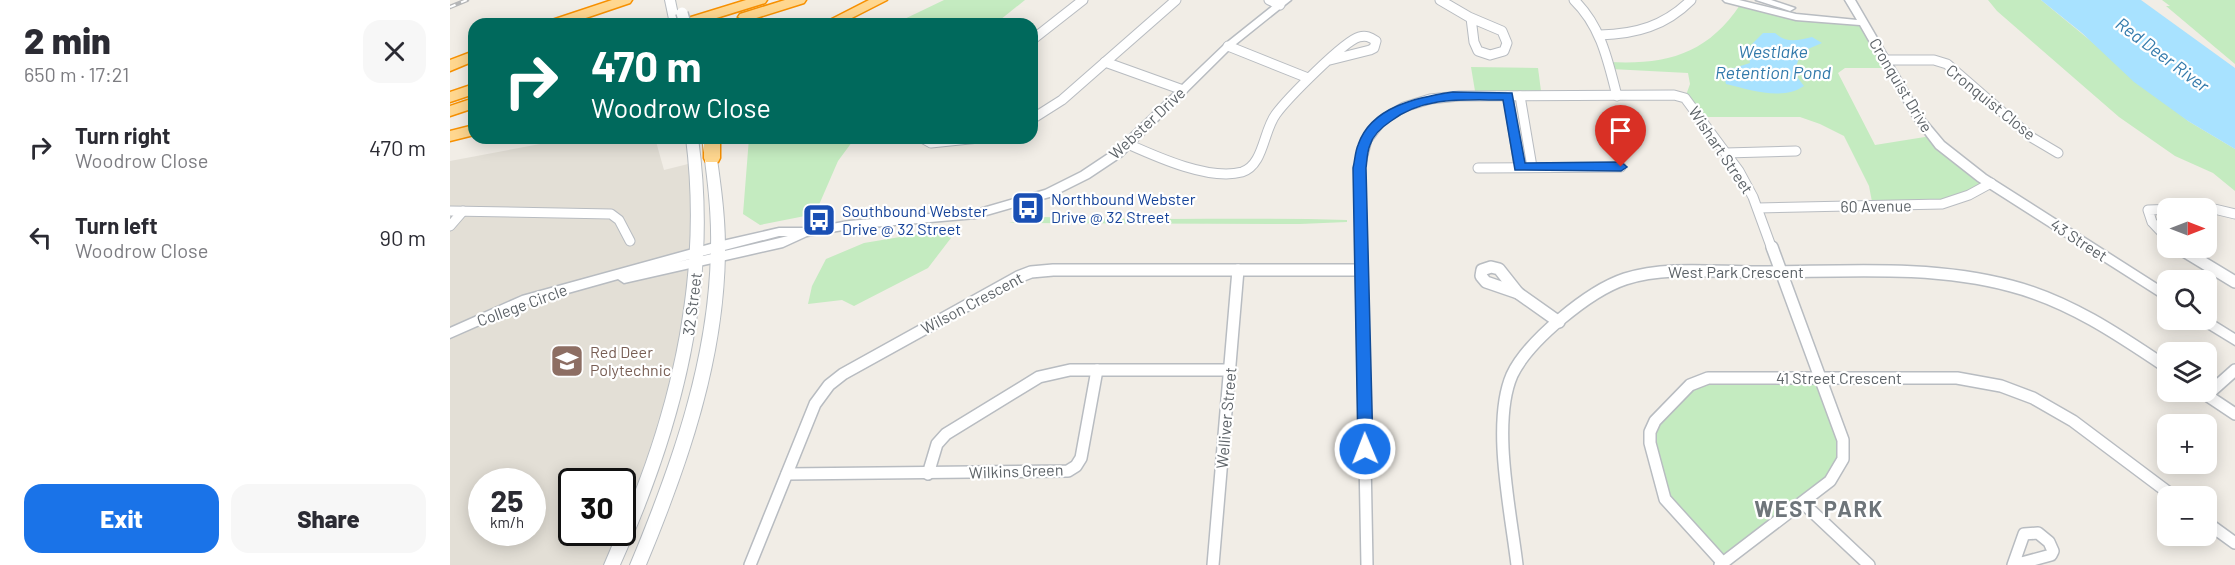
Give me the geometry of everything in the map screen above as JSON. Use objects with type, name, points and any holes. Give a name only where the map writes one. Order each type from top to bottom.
[{"type":"highway","points":[[557,18],[597,0]]},
{"type":"highway","points":[[572,18],[625,0]]},
{"type":"highway","points":[[687,18],[759,0]]},
{"type":"highway","points":[[742,18],[799,0]]},
{"type":"highway","points":[[844,18],[880,0]]},
{"type":"highway","points":[[450,66],[468,58]]},
{"type":"highway","points":[[450,97],[468,91]]},
{"type":"highway","points":[[450,111],[468,105]]},
{"type":"highway","points":[[450,138],[468,132]]},
{"type":"highway","points":[[450,138],[468,136]]},
{"type":"highway","points":[[711,144],[712,158]]},
{"type":"main road","points":[[670,0],[678,18]]},
{"type":"main road","points":[[679,0],[679,18]]},
{"type":"main road","name":"32 Street","points":[[612,565],[638,507],[668,427],[688,339],[697,257],[696,162],[693,144]]},
{"type":"main road","name":"32 Street","points":[[638,565],[670,485],[694,409],[713,322],[718,252],[712,158]]},
{"type":"street","points":[[1038,35],[1083,0]]},
{"type":"street","points":[[1038,115],[1062,100],[1176,0]]},
{"type":"street","points":[[1440,0],[1471,18],[1486,21],[1499,28],[1504,36],[1506,47],[1504,51],[1490,55],[1478,51],[1474,42],[1471,18]]},
{"type":"street","points":[[1574,0],[1588,13],[1600,35],[1617,96]]},
{"type":"street","points":[[1600,35],[1629,33],[1653,27],[1677,15],[1691,0]]},
{"type":"street","points":[[1728,0],[1796,17],[1862,20]]},
{"type":"street","points":[[1761,0],[1815,13],[1862,20]]},
{"type":"street","name":"Cronquist Drive","points":[[1850,0],[1931,136],[1953,157],[1990,183]]},
{"type":"street","name":"Webster Drive","points":[[697,257],[783,243],[809,232],[849,225],[976,214],[1011,205],[1072,182],[1103,164],[1128,144],[1228,46],[1278,2]]},
{"type":"street","points":[[1128,144],[1180,166],[1207,171],[1245,172],[1254,165],[1274,116],[1308,78],[1358,37],[1368,36],[1376,41],[1374,48],[1370,50],[1330,60]]},
{"type":"street","points":[[1228,46],[1308,78]]},
{"type":"street","name":"Cronquist Close","points":[[1885,60],[1934,60],[1947,64],[2031,137],[2058,153]]},
{"type":"street","points":[[1105,62],[1183,90]]},
{"type":"street","name":"Wishart Street","points":[[1367,565],[1360,159],[1371,131],[1391,114],[1416,102],[1446,96],[1674,95],[1684,98],[1745,181],[1758,208],[1822,378]]},
{"type":"street","points":[[1508,96],[1520,167]]},
{"type":"street","points":[[1520,96],[1532,167]]},
{"type":"street","points":[[1726,153],[1796,151]]},
{"type":"street","points":[[1478,168],[1621,167]]},
{"type":"street","name":"60 Avenue","points":[[1758,208],[1942,204],[1969,195],[1990,183]]},
{"type":"street","name":"43 Street","points":[[1990,183],[2157,290]]},
{"type":"street","points":[[2157,210],[2148,210],[2147,215],[2157,227]]},
{"type":"street","points":[[2217,210],[2235,214]]},
{"type":"street","points":[[450,211],[611,214],[619,220],[630,241]]},
{"type":"street","points":[[450,226],[463,211]]},
{"type":"street","name":"College Circle","points":[[450,333],[522,301],[596,280],[642,276],[697,257]]},
{"type":"street","points":[[2195,258],[2235,282]]},
{"type":"street","name":"Wilson Crescent","points":[[750,565],[815,404],[835,379],[1018,277],[1031,272],[1053,270],[1362,270]]},
{"type":"street","name":"Welliver Street","points":[[1213,565],[1238,270]]},
{"type":"street","name":"West Park Crescent","points":[[1517,565],[1502,440],[1503,403],[1511,378],[1520,361],[1531,348],[1597,291],[1644,274],[1947,272],[2001,282],[2040,294],[2083,314],[2157,361]]},
{"type":"street","points":[[1518,293],[1560,322]]},
{"type":"street","points":[[2217,329],[2235,340]]},
{"type":"street","points":[[928,474],[937,444],[955,428],[1046,374],[1063,370],[1229,370]]},
{"type":"street","name":"Wilkins Green","points":[[787,474],[1059,472],[1073,468],[1081,458],[1097,370]]},
{"type":"street","points":[[2217,384],[2235,370]]},
{"type":"street","points":[[1722,564],[1830,482],[1843,459],[1843,440],[1822,378]]},
{"type":"street","name":"41 Street Crescent","points":[[1722,564],[1665,500],[1650,443],[1651,427],[1690,385],[1704,379],[1957,378],[2001,386],[2033,398],[2067,418],[2159,486]]},
{"type":"street","points":[[2217,401],[2235,414]]},
{"type":"street","points":[[1803,503],[1869,565]]},
{"type":"street","points":[[2217,530],[2235,543]]},
{"type":"shaded area","name":"Red Deer Polytechnic","points":[[540,144],[657,144],[664,170],[696,162],[697,246],[688,338],[668,427],[636,511],[636,468],[558,468],[558,546],[621,546],[612,565],[450,565],[450,161]]},
{"type":"green space","points":[[944,0],[1025,0],[1002,18],[906,18]]},
{"type":"green space","points":[[1988,0],[2041,0],[2188,121],[2235,149],[2235,191],[2213,173],[2175,156],[2119,117],[1997,11]]},
{"type":"green space","points":[[2162,0],[2235,0],[2235,64],[2166,6],[2170,6]]},
{"type":"green space","points":[[1740,5],[1801,20],[1864,23],[1890,68],[1845,68],[1838,73],[1875,145],[1931,136],[1991,183],[1942,204],[1873,207],[1869,186],[1844,136],[1800,117],[1700,117],[1685,98],[1690,84],[1688,73],[1611,69],[1609,62],[1649,61],[1684,53],[1714,35]]},
{"type":"green space","points":[[1471,67],[1538,68],[1541,91],[1475,91]]},
{"type":"green space","points":[[749,144],[851,144],[838,161],[815,214],[760,225],[743,214]]},
{"type":"green space","points":[[1044,217],[1309,219],[1347,220],[1347,222],[1300,224],[1009,223]]},
{"type":"green space","points":[[948,229],[954,234],[928,268],[854,306],[842,300],[808,304],[812,286],[826,259],[864,243]]},
{"type":"green space","points":[[1822,378],[1841,429],[1839,468],[1723,563],[1663,494],[1650,443],[1655,421],[1695,382]]},
{"type":"water","name":"Red Deer River","points":[[2041,0],[2141,0],[2235,68],[2235,149],[2188,121],[2134,82],[2082,33]]},
{"type":"water","name":"Westlake Retention Pond","points":[[1763,33],[1775,33],[1788,40],[1812,37],[1822,43],[1801,52],[1794,73],[1804,86],[1776,94],[1726,84],[1724,76],[1731,69],[1750,63],[1748,48]]},
{"type":"railway","points":[[450,7],[467,0]]},
{"type":"place","name":"Northbound Webster Drive @ 32 Street","points":[[1028,208]]},
{"type":"place","name":"Southbound Webster Drive @ 32 Street","points":[[819,220]]},
{"type":"place","name":"Red Deer Polytechnic","points":[[567,361]]},
{"type":"district","name":"WEST PARK","points":[[1819,509]]},
{"type":"route","points":[[1365,449],[1360,159],[1371,131],[1399,109],[1426,99],[1453,96],[1508,96],[1520,167],[1621,167]]}]
